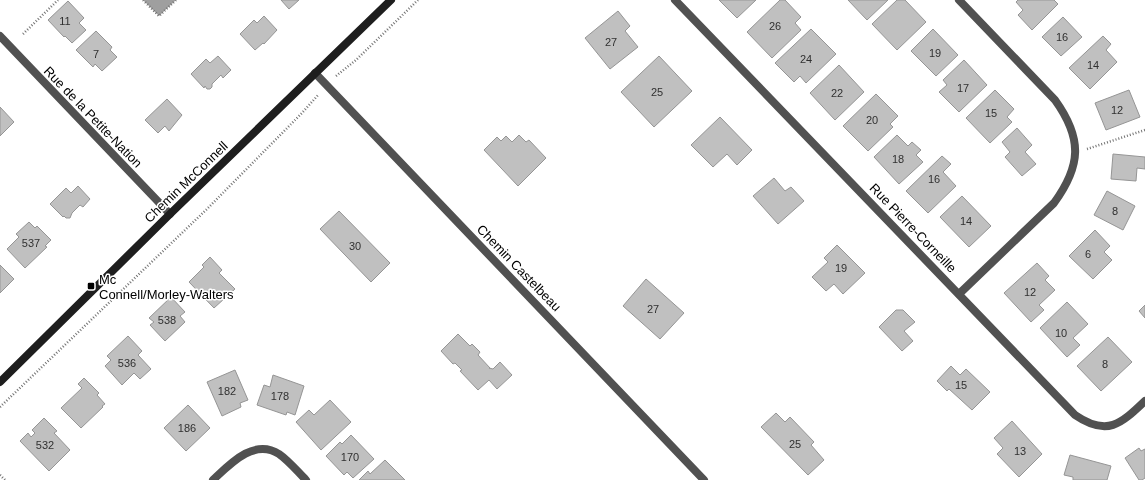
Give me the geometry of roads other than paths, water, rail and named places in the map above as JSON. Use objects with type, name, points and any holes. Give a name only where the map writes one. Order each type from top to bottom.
[{"type":"street","name":"Chemin McConnell","points":[[0,382],[170,214],[391,0]]},
{"type":"street","name":"Rue Pierre-Corneille","points":[[675,0],[1075,416],[1086,423],[1100,427],[1114,425],[1129,416],[1145,401]]},
{"type":"street","points":[[959,0],[1056,100],[1066,115],[1073,132],[1076,153],[1071,175],[1054,203],[959,294]]},
{"type":"street","name":"Rue de la Petite-Nation","points":[[1,38],[170,214]]},
{"type":"street","name":"Chemin Castelbeau","points":[[315,73],[704,480]]},
{"type":"street","points":[[213,480],[229,465],[244,454],[256,449],[268,450],[278,454],[290,463],[306,480]]},
{"type":"place","name":"Mc Connell/Morley-Walters","points":[[91,286]]}]
